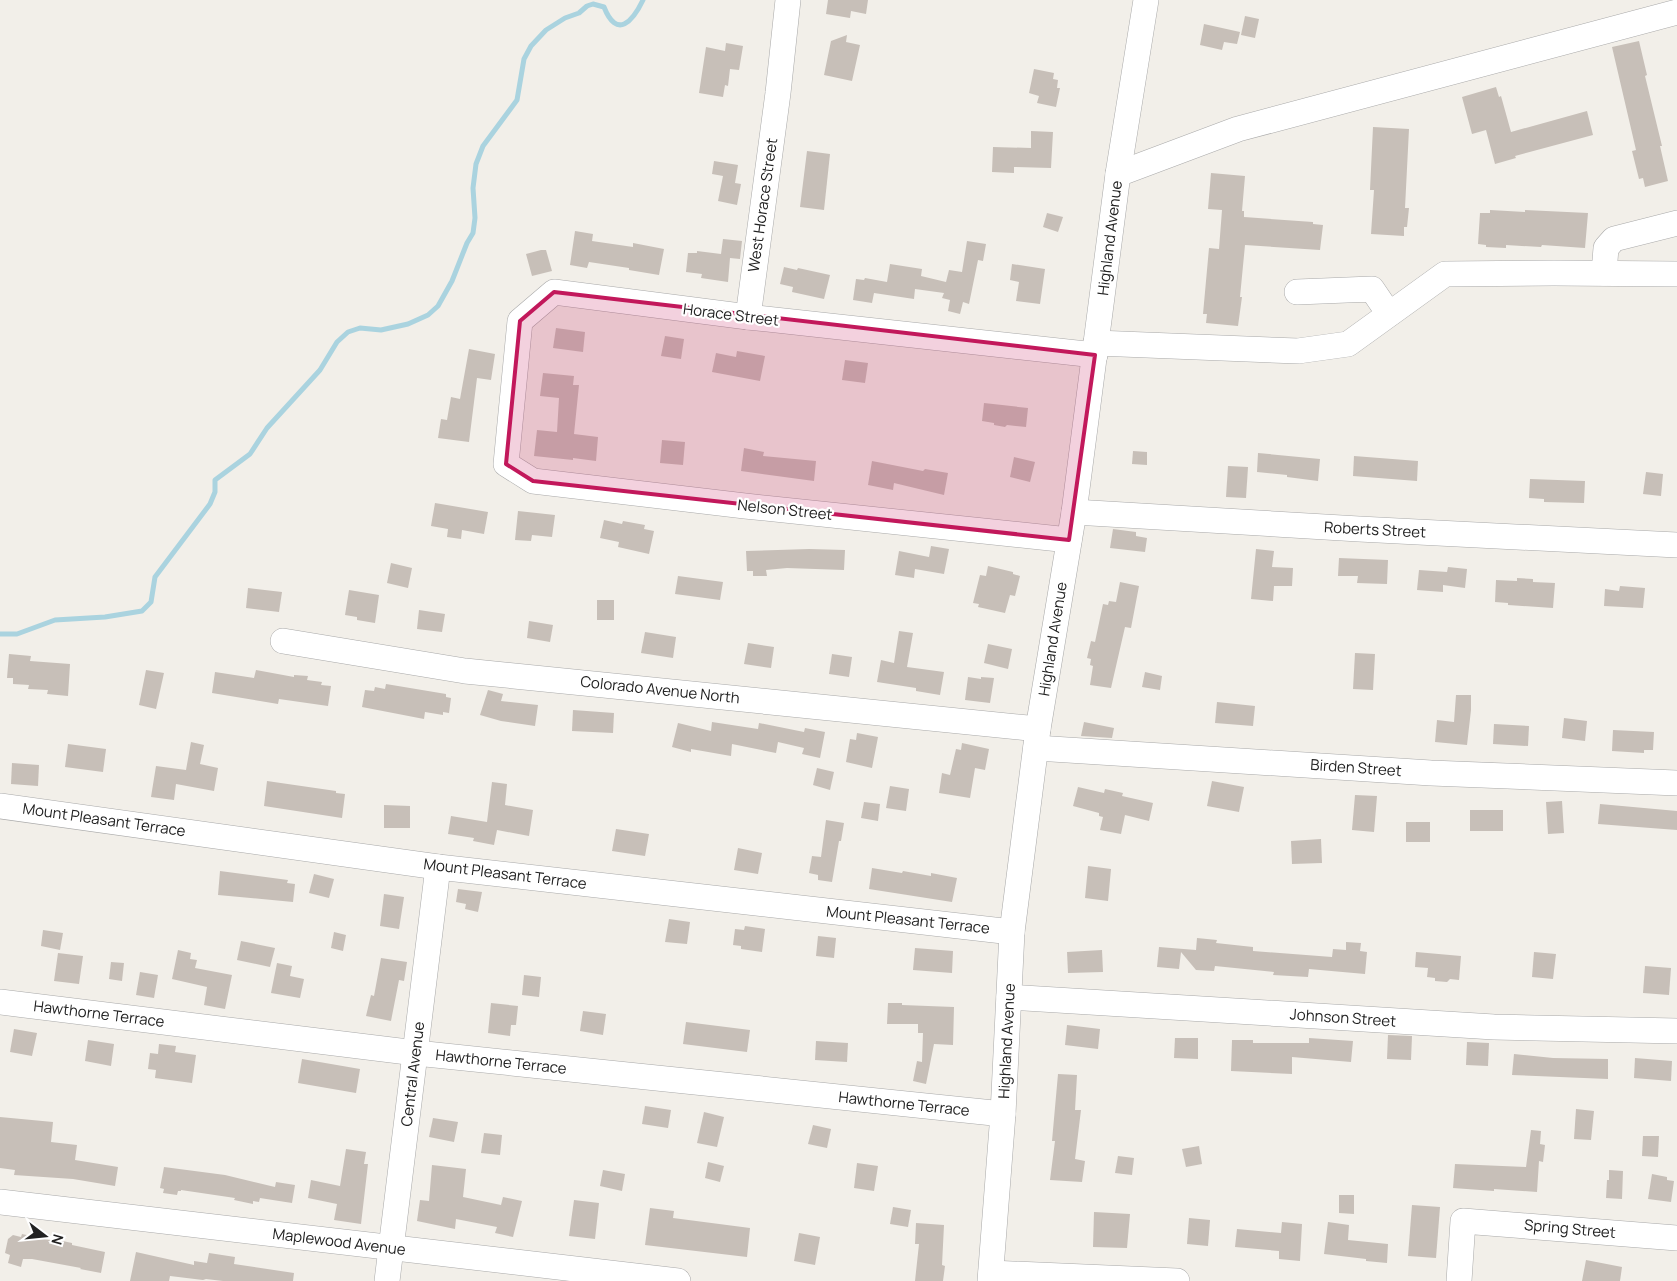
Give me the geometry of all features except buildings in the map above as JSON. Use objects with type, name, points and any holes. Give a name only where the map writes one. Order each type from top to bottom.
[{"type":"street","name":"West Horace Street","points":[[748,317],[778,93],[788,0]]},
{"type":"street","name":"Highland Avenue","points":[[990,1277],[1002,1114],[1012,932],[1037,738],[1074,512],[1118,174],[1146,0]]},
{"type":"street","points":[[1118,174],[1238,129],[1677,12]]},
{"type":"street","points":[[1604,273],[1606,248],[1614,239],[1677,223]]},
{"type":"street","name":"Horace Street","points":[[506,464],[520,321],[554,292],[748,317],[1096,349],[1298,351],[1348,344],[1445,274],[1677,274]]},
{"type":"street","points":[[1297,292],[1372,289],[1389,314]]},
{"type":"street","name":"Nelson Street","points":[[506,464],[533,481],[745,506],[1069,540]]},
{"type":"street","name":"Roberts Street","points":[[1074,512],[1677,545]]},
{"type":"street","name":"Colorado Avenue North","points":[[283,641],[464,671],[1037,738]]},
{"type":"street","name":"Birden Street","points":[[1037,738],[1431,773],[1677,783]]},
{"type":"street","name":"Mount Pleasant Terrace","points":[[0,806],[438,867],[1012,932]]},
{"type":"street","name":"Central Avenue","points":[[387,1281],[438,867]]},
{"type":"street","name":"Johnson Street","points":[[1009,997],[1494,1027],[1677,1031]]},
{"type":"street","name":"Hawthorne Terrace","points":[[0,1002],[416,1053],[1002,1114]]},
{"type":"street","name":"Maplewood Avenue","points":[[0,1202],[678,1281]]},
{"type":"street","name":"Spring Street","points":[[1459,1281],[1463,1221],[1677,1238]]},
{"type":"street","points":[[990,1277],[1177,1281]]},
{"type":"highlighted area","points":[[554,292],[1095,355],[1069,540],[533,481],[506,464],[520,321]]},
{"type":"waterway","points":[[0,634],[17,634],[55,620],[105,617],[142,611],[151,602],[155,577],[210,504],[215,492],[215,480],[250,454],[267,428],[320,370],[337,342],[348,332],[360,328],[381,330],[408,324],[428,315],[438,306],[452,281],[473,233],[475,218],[473,188],[476,164],[483,146],[517,100],[524,59],[531,46],[546,30],[565,18],[579,13],[587,6],[593,4],[604,7],[609,17],[614,23],[619,25],[625,24],[635,15],[643,0]]}]
